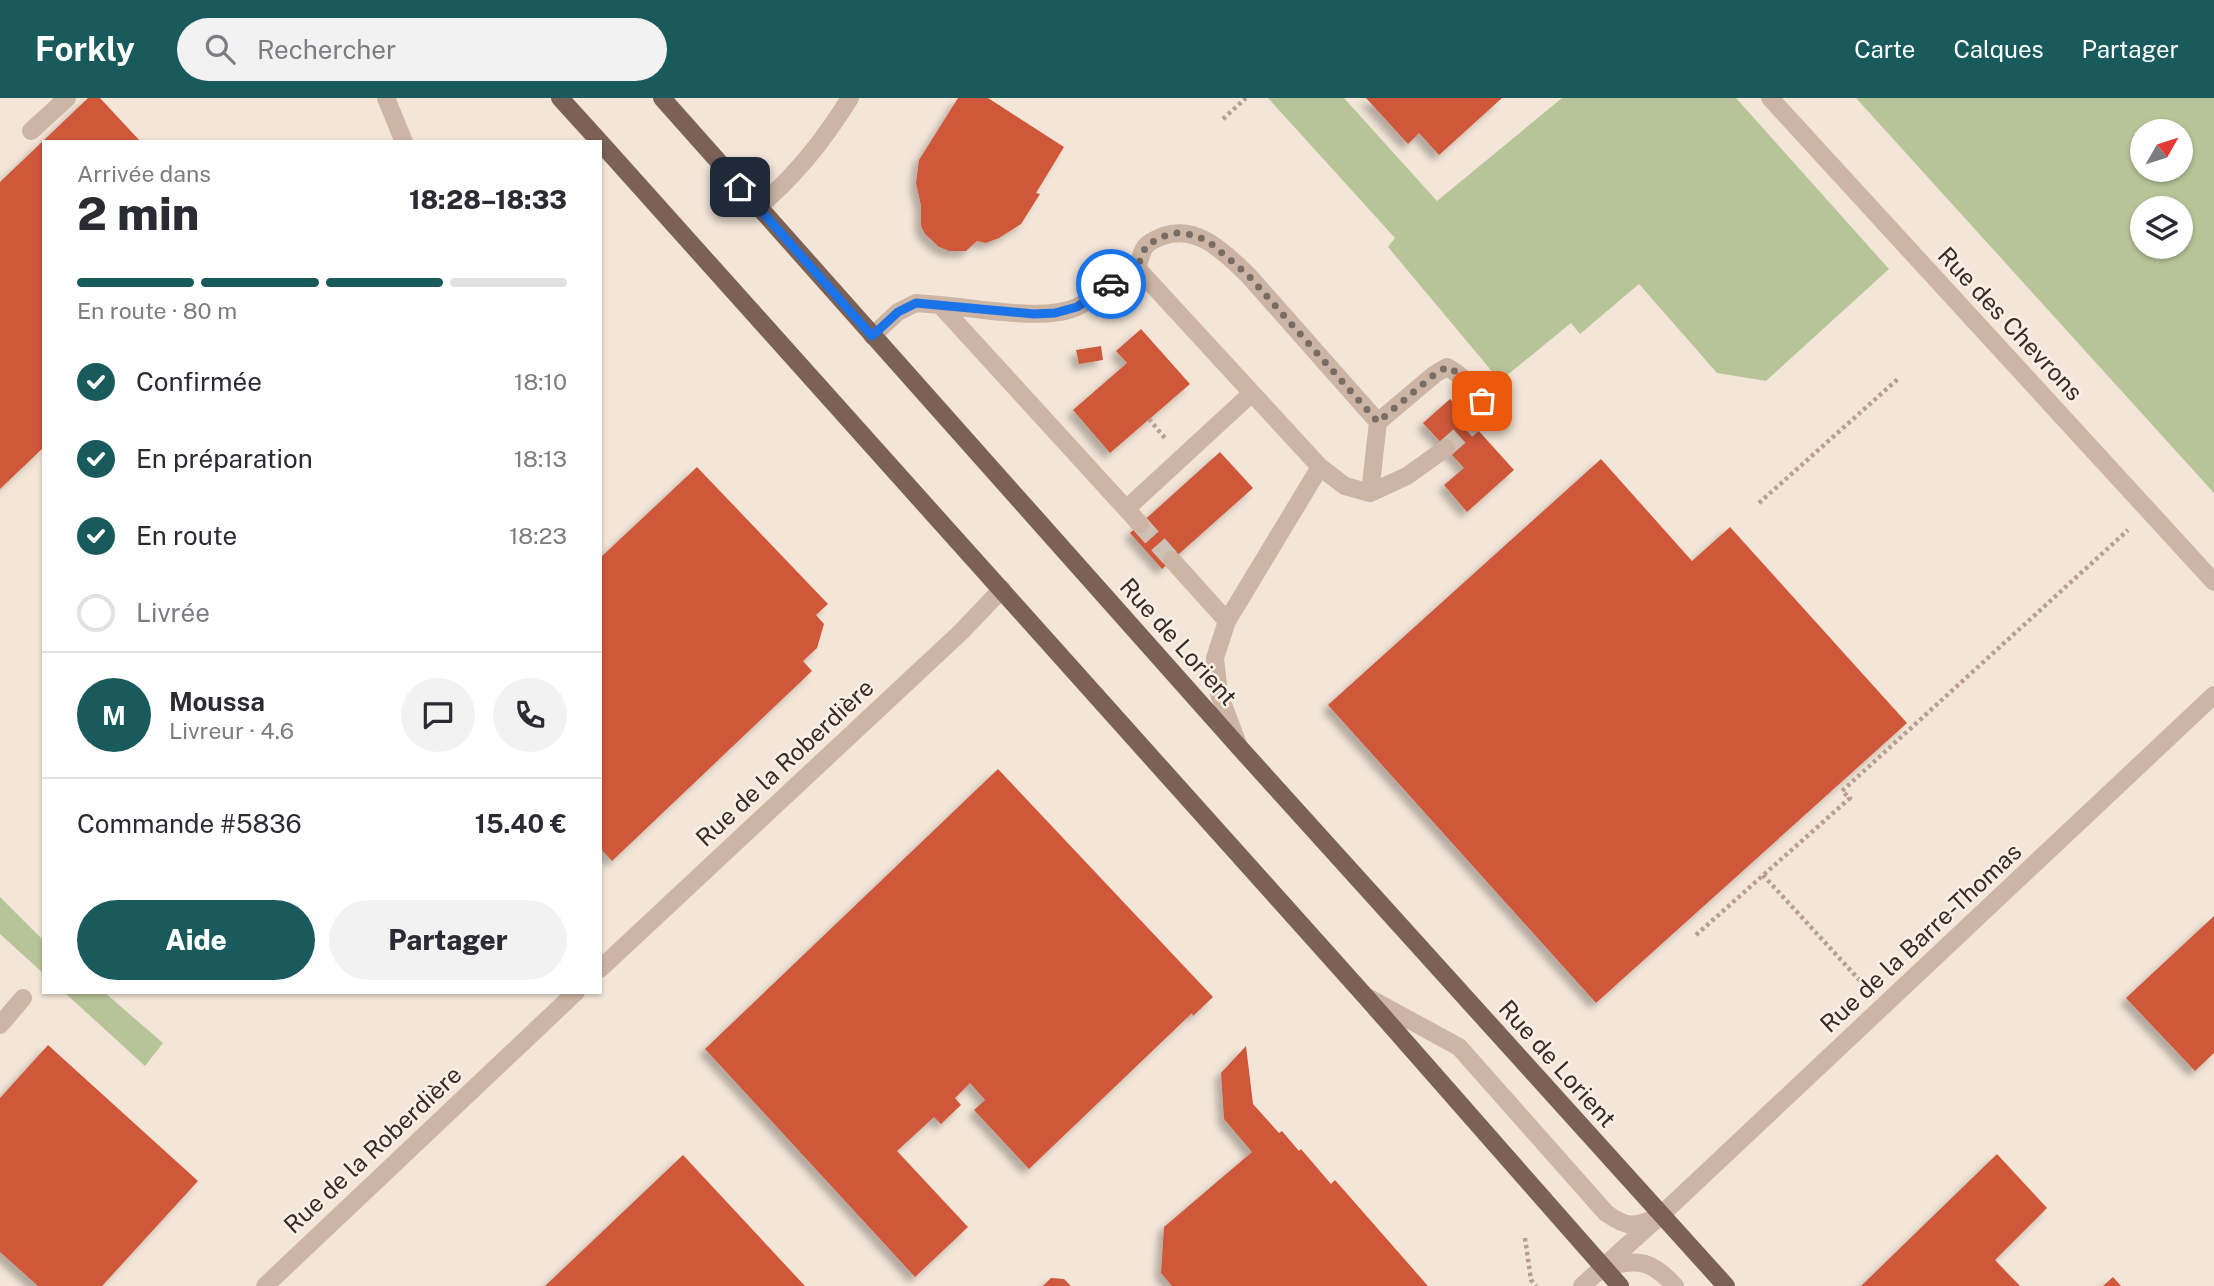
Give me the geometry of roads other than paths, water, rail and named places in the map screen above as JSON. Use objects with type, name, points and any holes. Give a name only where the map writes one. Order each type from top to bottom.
[{"type":"main road","points":[[560,98],[598,140]]},
{"type":"main road","name":"Rue de Lorient","points":[[662,98],[1239,747],[1726,1286]]},
{"type":"main road","points":[[602,144],[1366,997],[1620,1286]]},
{"type":"street","points":[[32,131],[67,98]]},
{"type":"street","points":[[386,98],[403,140]]},
{"type":"street","points":[[758,207],[783,186],[811,155],[850,98]]},
{"type":"street","name":"Rue des Chevrons","points":[[1770,98],[2214,582]]},
{"type":"street","points":[[872,336],[898,312],[916,303],[1034,314],[1055,313],[1077,307],[1137,268],[1146,246],[1161,237],[1177,233],[1194,235],[1208,241],[1248,275],[1378,422]]},
{"type":"street","points":[[1137,268],[1320,467],[1345,485],[1370,493],[1407,476],[1446,448]]},
{"type":"street","points":[[940,305],[1140,524]]},
{"type":"street","points":[[1370,493],[1378,422],[1435,374],[1447,367],[1458,373],[1482,401],[1484,409],[1473,424]]},
{"type":"street","points":[[1126,509],[1252,393]]},
{"type":"street","points":[[1239,747],[1220,694],[1215,658],[1227,621],[1320,467]]},
{"type":"street","points":[[1172,560],[1227,621]]},
{"type":"street","name":"Rue de la Roberdière","points":[[602,967],[961,632],[1002,589]]},
{"type":"street","name":"Rue de la Barre-Thomas","points":[[1582,1286],[2214,695]]},
{"type":"street","name":"Rue de la Roberdière","points":[[265,1286],[574,994]]},
{"type":"street","points":[[1366,997],[1460,1047],[1606,1213],[1621,1224],[1638,1226],[1661,1215]]},
{"type":"street","points":[[0,1025],[23,998]]},
{"type":"street","points":[[1603,1268],[1629,1261],[1644,1264],[1661,1271],[1675,1286]]},
{"type":"tunnel","points":[[1446,448],[1473,424]]},
{"type":"tunnel","points":[[1140,524],[1172,560]]}]
